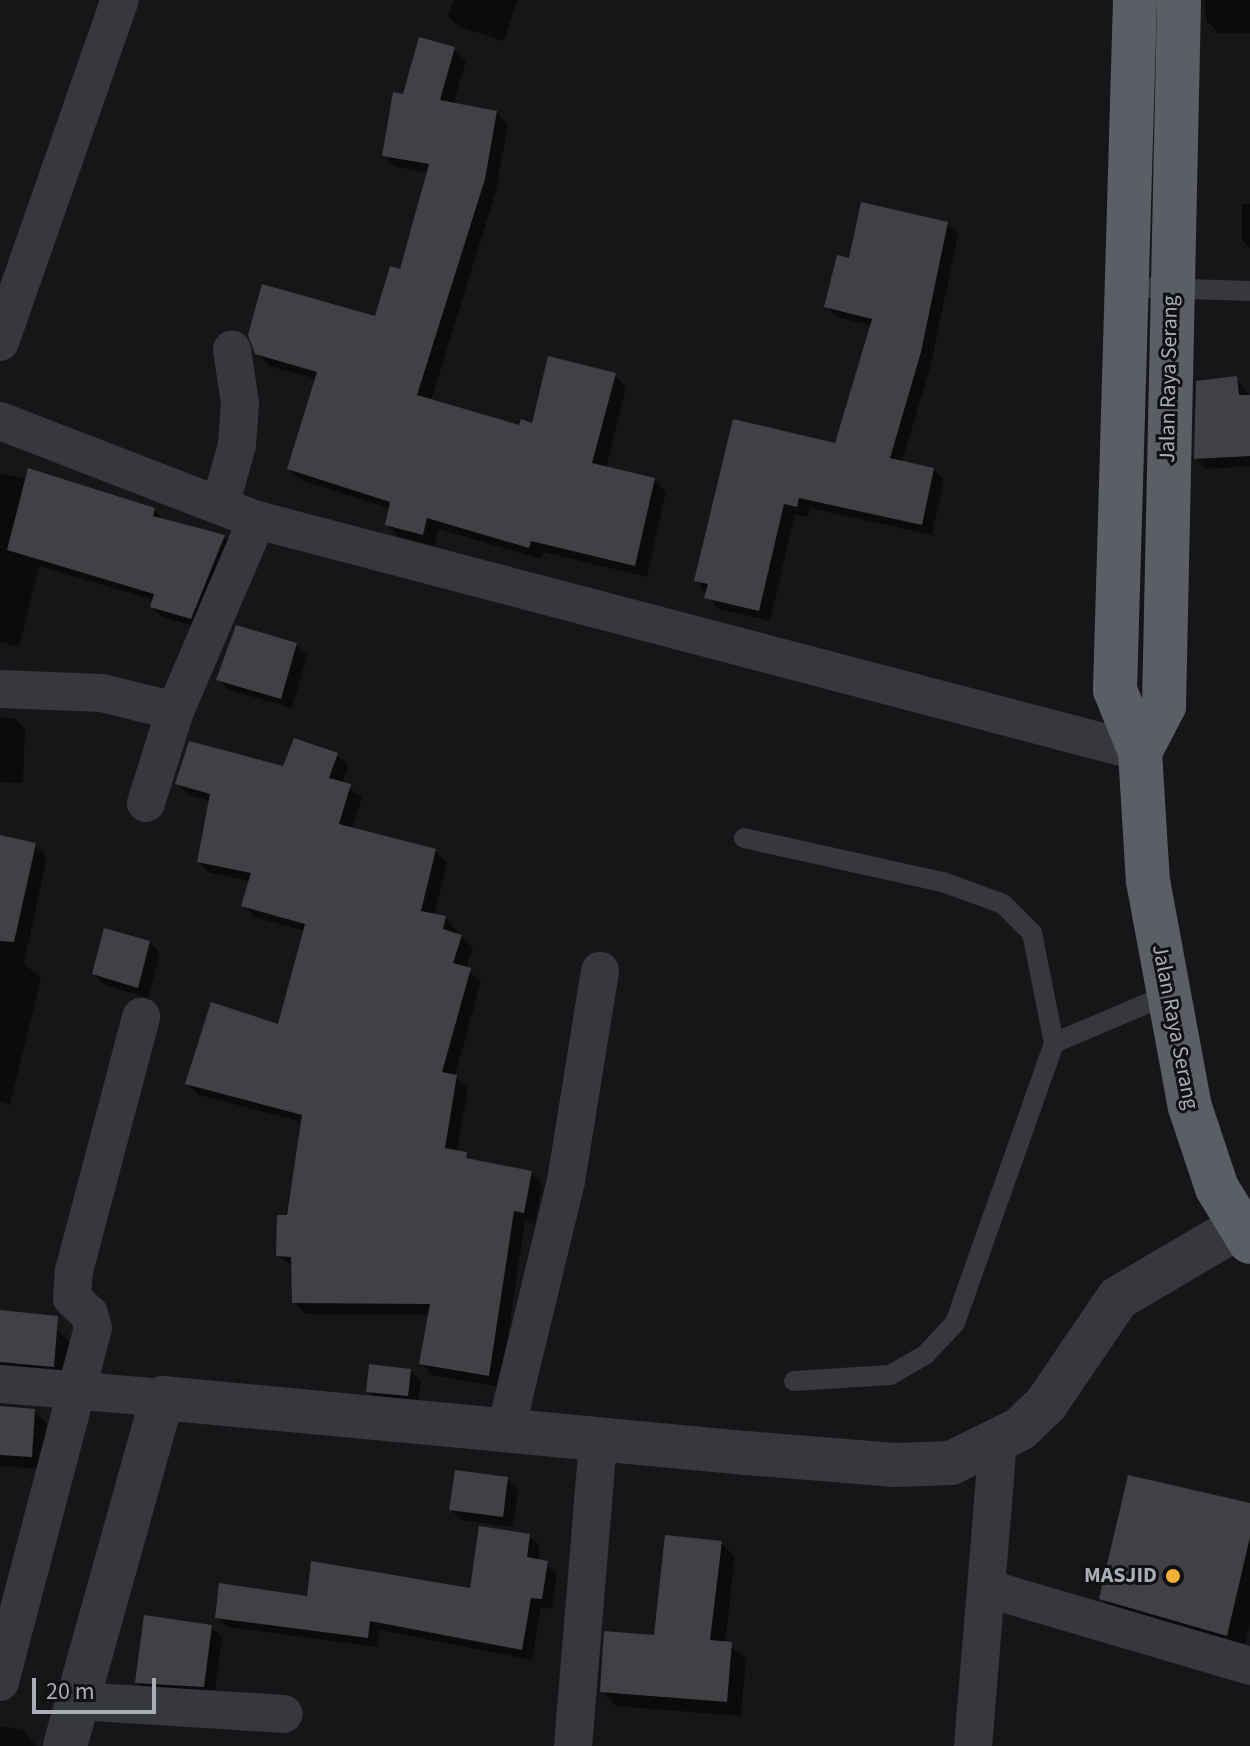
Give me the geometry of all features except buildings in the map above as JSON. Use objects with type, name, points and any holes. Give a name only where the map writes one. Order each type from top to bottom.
[{"type":"highway","name":"Jalan Raya Serang","points":[[1135,0],[1115,690],[1140,752],[1148,881],[1167,995],[1205,1160],[1244,1235]]},
{"type":"highway","name":"Jalan Raya Serang","points":[[1140,752],[1164,706],[1170,289],[1179,0]]},
{"type":"street","points":[[0,342],[13,274],[120,0]]},
{"type":"street","points":[[221,502],[237,445],[240,403],[232,350]]},
{"type":"street","points":[[0,421],[221,502],[257,520],[1140,752]]},
{"type":"street","points":[[146,803],[175,711],[257,520]]},
{"type":"street","points":[[0,689],[102,693],[175,711]]},
{"type":"street","points":[[505,1433],[566,1181],[600,971]]},
{"type":"street","points":[[0,1682],[93,1328],[89,1314],[72,1298],[74,1271],[141,1017]]},
{"type":"street","points":[[0,1384],[505,1433],[895,1465],[951,1463],[998,1442],[1046,1404],[1118,1298],[1244,1235]]},
{"type":"street","points":[[65,1746],[162,1398]]},
{"type":"street","points":[[573,1746],[598,1439]]},
{"type":"street","points":[[973,1746],[989,1589],[998,1442]]},
{"type":"street","points":[[989,1589],[1250,1666]]},
{"type":"street","points":[[78,1701],[284,1714]]},
{"type":"lane","points":[[1126,287],[1250,291]]},
{"type":"lane","points":[[744,838],[943,882],[1003,904],[1032,933],[1054,1043],[1008,1186],[955,1323],[925,1355],[890,1375],[794,1381]]},
{"type":"lane","points":[[1054,1043],[1167,995]]},
{"type":"place","name":"MASJID","points":[[1173,1576]]}]
